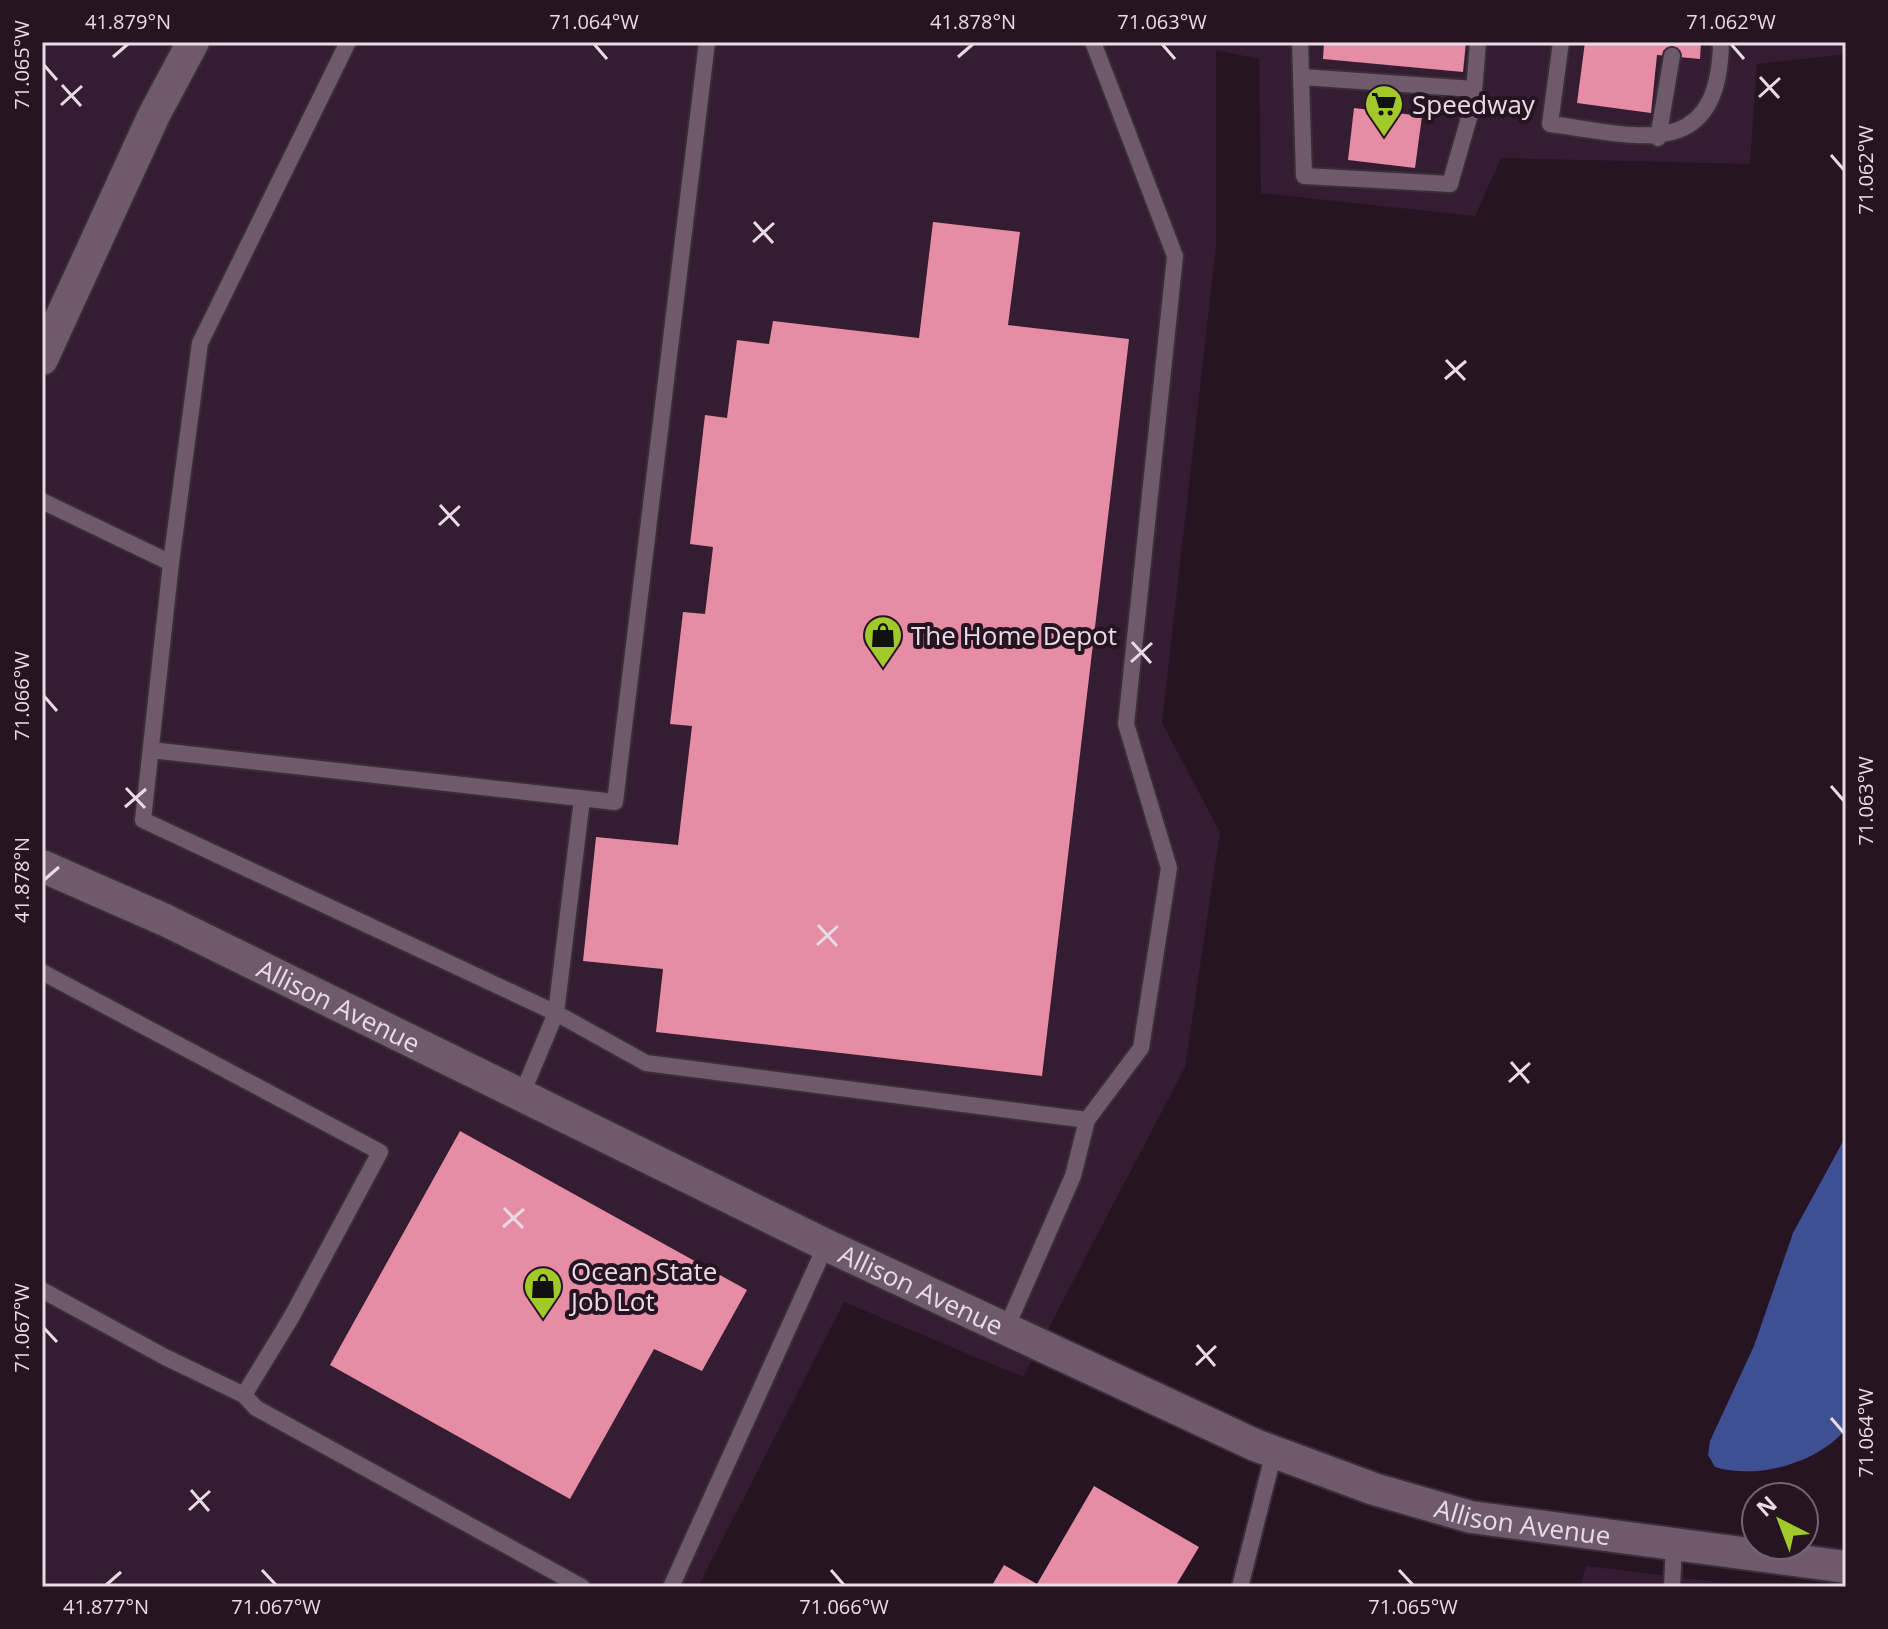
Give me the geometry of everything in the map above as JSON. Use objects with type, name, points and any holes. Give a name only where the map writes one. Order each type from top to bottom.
[{"type":"street","points":[[42,359],[154,115],[193,42]]},
{"type":"street","name":"Allison Avenue","points":[[42,866],[165,920],[1005,1331],[1274,1452],[1374,1489],[1471,1517],[1846,1567]]},
{"type":"lane","points":[[348,42],[200,343],[171,563],[143,820],[556,1013],[646,1063],[1087,1120]]},
{"type":"lane","points":[[151,750],[615,802],[707,42]]},
{"type":"lane","points":[[1005,1331],[1073,1176],[1087,1120],[1141,1048],[1169,868],[1126,724],[1175,256],[1093,42]]},
{"type":"lane","points":[[1300,42],[1304,176],[1450,184],[1473,104],[1478,42]]},
{"type":"lane","points":[[1561,42],[1550,124],[1658,138],[1676,134],[1698,117],[1713,97],[1721,71],[1721,42]]},
{"type":"lane","points":[[1658,138],[1672,56]]},
{"type":"lane","points":[[1302,77],[1474,89]]},
{"type":"lane","points":[[42,501],[171,563]]},
{"type":"lane","points":[[522,1094],[556,1013],[582,799]]},
{"type":"lane","points":[[42,972],[380,1152],[292,1316],[244,1395]]},
{"type":"lane","points":[[671,1587],[826,1245]]},
{"type":"lane","points":[[42,1290],[165,1357],[244,1395],[256,1408],[582,1587]]},
{"type":"lane","points":[[1240,1587],[1274,1452]]},
{"type":"lane","points":[[1672,1587],[1674,1544]]},
{"type":"shaded area","points":[[42,42],[1846,42],[1846,54],[1757,64],[1750,164],[1501,158],[1475,216],[1261,193],[1259,59],[1216,50],[1216,246],[1162,723],[1220,832],[1185,1067],[1023,1377],[844,1302],[698,1587],[42,1587]]},
{"type":"shaded area","points":[[1586,1566],[1758,1587],[1580,1587]]},
{"type":"water","points":[[1846,1136],[1846,1429],[1820,1451],[1786,1466],[1749,1471],[1715,1467],[1708,1455],[1710,1441],[1754,1346],[1793,1233]]},
{"type":"building","points":[[1324,42],[1466,42],[1463,72],[1323,59]]},
{"type":"building","points":[[1585,42],[1701,42],[1700,59],[1657,55],[1651,113],[1577,103]]},
{"type":"building","points":[[1354,108],[1422,116],[1415,168],[1348,160]]},
{"type":"building","name":"The Home Depot","points":[[933,222],[1020,232],[1008,325],[1129,339],[1042,1076],[656,1032],[663,969],[583,961],[596,837],[678,845],[692,726],[670,724],[683,612],[705,614],[713,547],[690,544],[705,415],[727,418],[737,340],[769,344],[773,321],[919,338]]},
{"type":"building","name":"Ocean State Job Lot","points":[[460,1131],[747,1290],[702,1371],[654,1349],[570,1499],[330,1365]]},
{"type":"building","points":[[1094,1486],[1199,1547],[1175,1587],[991,1587],[1004,1565],[1037,1584]]},
{"type":"place","name":"Speedway","points":[[1384,138]]},
{"type":"place","name":"The Home Depot","points":[[883,669]]},
{"type":"place","name":"Ocean State Job Lot","points":[[543,1320]]}]
